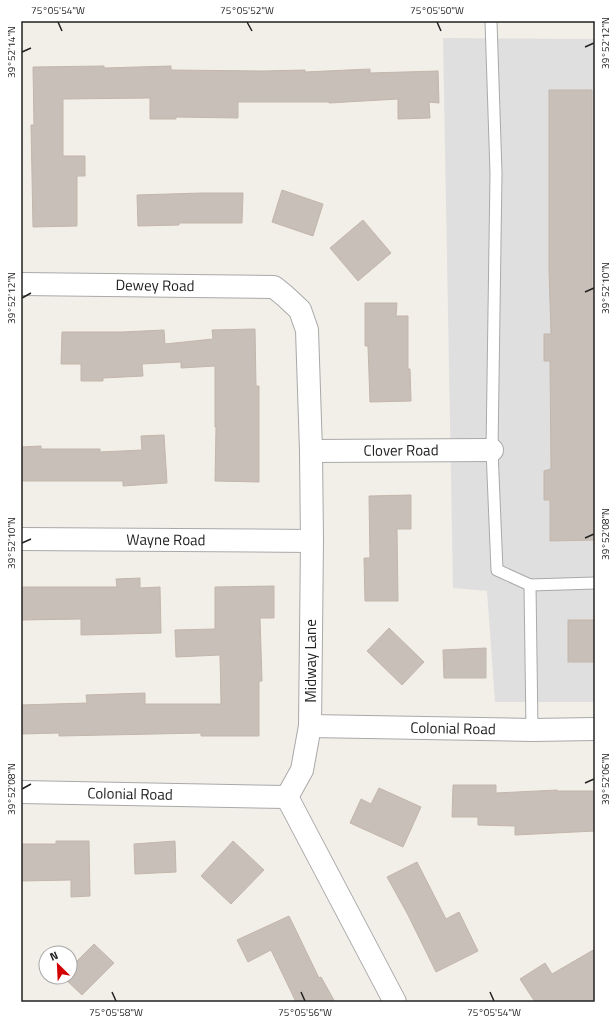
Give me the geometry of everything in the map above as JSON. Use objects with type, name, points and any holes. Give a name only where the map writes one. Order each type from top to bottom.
[{"type":"street","name":"Dewey Road","points":[[21,284],[274,287],[285,296]]},
{"type":"street","name":"Midway Lane","points":[[285,296],[300,310],[307,330],[312,542],[310,726],[302,770],[287,796]]},
{"type":"street","name":"Clover Road","points":[[311,451],[492,450]]},
{"type":"street","name":"Wayne Road","points":[[21,539],[312,542]]},
{"type":"street","name":"Colonial Road","points":[[310,726],[532,730],[595,729]]},
{"type":"street","name":"Colonial Road","points":[[21,792],[287,796]]},
{"type":"street","points":[[287,796],[395,1002]]},
{"type":"lane","points":[[491,21],[496,173],[492,450],[497,570],[530,585],[595,583]]},
{"type":"lane","points":[[530,585],[532,730]]},
{"type":"shaded area","points":[[443,38],[595,39],[595,702],[495,702],[487,591],[453,588]]},
{"type":"building","points":[[104,66],[104,68],[171,66],[171,70],[305,70],[305,72],[370,69],[370,73],[438,71],[439,103],[429,102],[430,118],[398,119],[398,99],[329,103],[238,102],[238,118],[176,117],[176,119],[150,119],[150,98],[63,99],[63,156],[85,156],[85,176],[77,176],[77,226],[33,227],[31,125],[34,125],[33,67]]},
{"type":"building","points":[[549,90],[592,90],[592,290],[595,290],[595,540],[550,541],[550,500],[544,500],[544,471],[551,469],[550,361],[544,361],[544,334],[551,334],[549,269]]},
{"type":"building","points":[[282,190],[323,204],[313,236],[272,222]]},
{"type":"building","points":[[243,193],[242,223],[179,223],[179,225],[138,226],[137,195]]},
{"type":"building","points":[[363,220],[391,253],[358,281],[330,248]]},
{"type":"building","points":[[365,303],[397,303],[396,316],[408,316],[408,369],[410,369],[411,401],[370,402],[368,346],[365,346]]},
{"type":"building","points":[[255,329],[256,386],[259,386],[259,482],[215,481],[215,366],[181,368],[181,362],[142,364],[143,376],[103,378],[103,381],[81,381],[81,364],[61,364],[62,332],[164,330],[165,344],[213,339],[212,330]]},
{"type":"building","points":[[164,435],[167,483],[123,486],[123,481],[21,481],[21,447],[41,446],[41,449],[100,449],[100,452],[142,450],[141,436]]},
{"type":"building","points":[[411,495],[411,529],[397,529],[398,601],[365,601],[364,558],[370,558],[369,496]]},
{"type":"building","points":[[140,578],[140,588],[160,587],[161,633],[81,635],[81,619],[21,620],[21,587],[117,587],[116,579]]},
{"type":"building","points":[[274,586],[274,618],[260,618],[262,681],[259,681],[259,736],[201,736],[201,733],[59,736],[59,733],[21,734],[21,705],[87,703],[86,695],[145,693],[145,704],[221,704],[220,655],[176,657],[175,630],[215,629],[215,587]]},
{"type":"building","points":[[568,620],[595,620],[595,662],[568,662]]},
{"type":"building","points":[[389,628],[424,662],[402,685],[367,651]]},
{"type":"building","points":[[486,648],[486,678],[444,678],[443,650]]},
{"type":"building","points":[[453,785],[496,785],[496,793],[557,790],[595,791],[595,831],[515,835],[515,826],[478,825],[478,817],[452,817]]},
{"type":"building","points":[[379,788],[421,807],[403,847],[350,823],[361,799],[371,804]]},
{"type":"building","points":[[56,841],[89,841],[90,896],[71,897],[71,880],[21,881],[21,844],[56,844]]},
{"type":"building","points":[[175,841],[176,872],[135,874],[134,844]]},
{"type":"building","points":[[233,841],[264,870],[231,904],[201,876]]},
{"type":"building","points":[[417,862],[446,919],[459,912],[478,951],[436,972],[408,915],[387,877]]},
{"type":"building","points":[[289,916],[319,978],[321,977],[335,1002],[296,1002],[271,950],[248,962],[237,940]]},
{"type":"building","points":[[94,944],[114,963],[82,995],[71,985],[78,985],[78,960]]},
{"type":"building","points":[[595,949],[595,1002],[535,1002],[520,979],[545,963],[552,974]]}]
